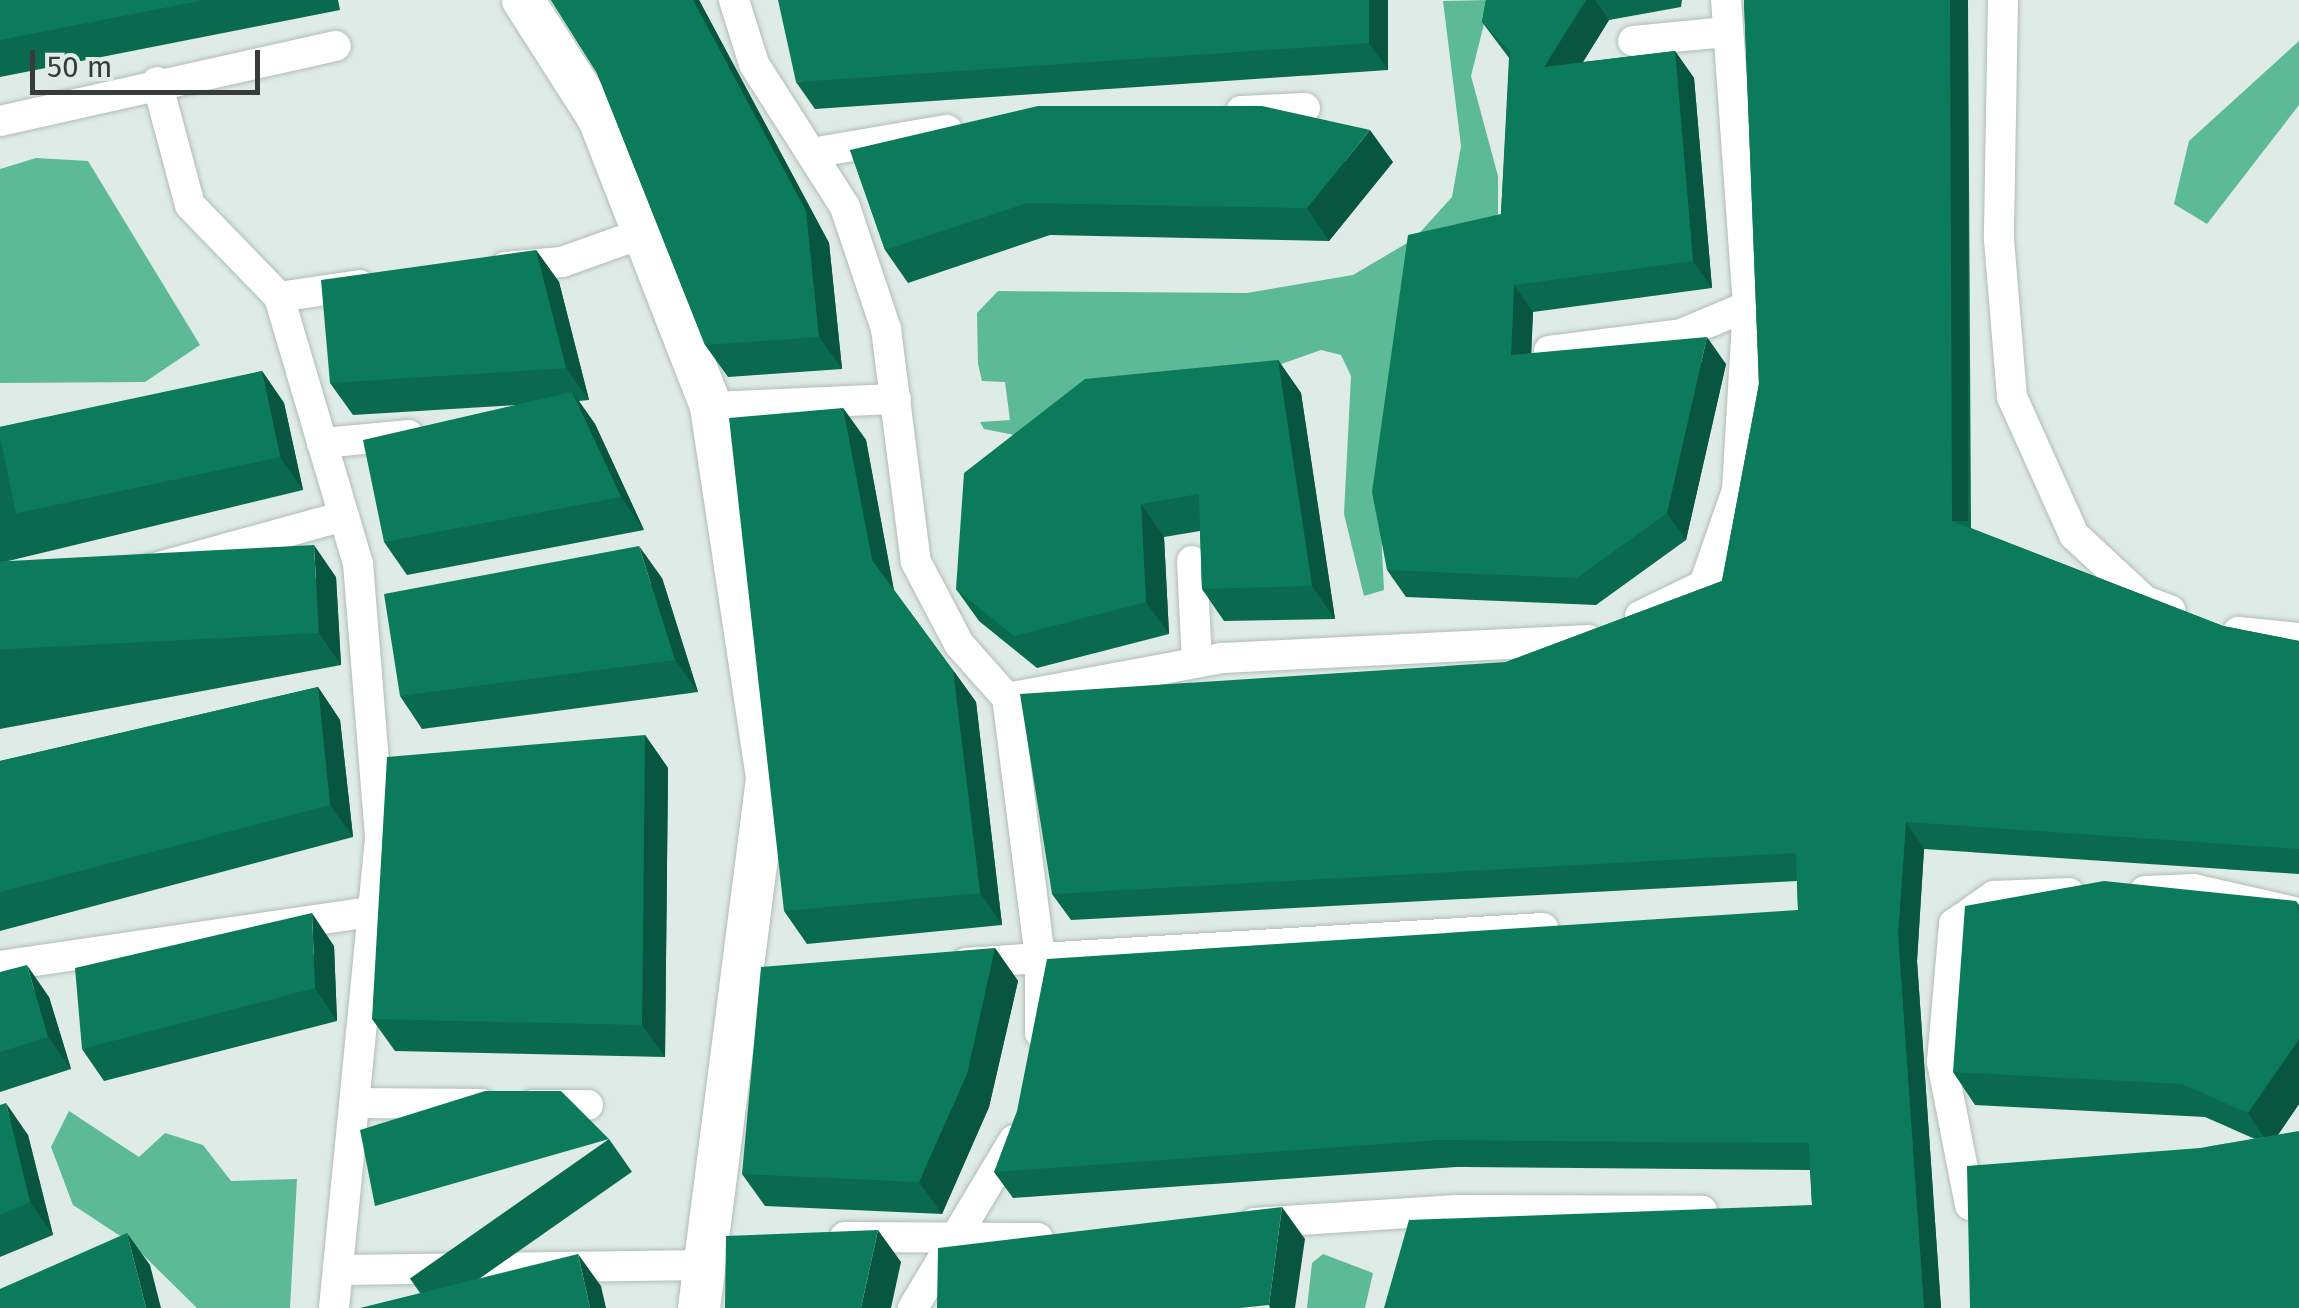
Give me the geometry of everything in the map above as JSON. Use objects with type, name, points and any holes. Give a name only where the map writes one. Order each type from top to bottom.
[{"type":"street","points":[[524,0],[599,120],[649,232],[711,407],[767,779],[699,1308]]},
{"type":"street","points":[[734,0],[754,64],[845,207],[886,329],[916,562],[959,644],[1007,698],[1040,958],[1036,1061]]},
{"type":"street","points":[[1007,698],[1197,662],[1579,645],[1704,585],[1737,490],[1748,306],[1726,0]]},
{"type":"street","points":[[2003,0],[1999,238],[2012,398],[2074,535],[2144,601],[2204,621],[2299,638]]},
{"type":"street","points":[[1634,41],[1727,32]]},
{"type":"street","points":[[0,122],[157,82],[336,46]]},
{"type":"street","points":[[157,82],[190,205],[279,297],[358,563],[376,769],[375,911],[334,1308]]},
{"type":"street","points":[[1198,112],[1305,108]]},
{"type":"street","points":[[812,153],[982,124]]},
{"type":"street","points":[[468,271],[562,262],[649,232]]},
{"type":"street","points":[[279,297],[392,281]]},
{"type":"street","points":[[1549,351],[1681,334],[1748,306]]},
{"type":"street","points":[[711,407],[896,400]]},
{"type":"street","points":[[322,443],[437,433]]},
{"type":"street","points":[[0,593],[148,570],[344,516]]},
{"type":"street","points":[[1192,561],[1197,662]]},
{"type":"street","points":[[376,769],[413,766]]},
{"type":"street","points":[[1971,1229],[1968,1170],[1942,1062],[1954,924],[1994,896],[2176,890],[2299,913]]},
{"type":"street","points":[[0,966],[375,911]]},
{"type":"street","points":[[942,965],[1574,927]]},
{"type":"street","points":[[355,1103],[588,1105]]},
{"type":"street","points":[[913,1308],[954,1244],[1022,1115]]},
{"type":"street","points":[[1968,1170],[2006,1169]]},
{"type":"street","points":[[1224,1225],[1456,1210],[1744,1211]]},
{"type":"street","points":[[807,1235],[954,1244],[1070,1236]]},
{"type":"street","points":[[338,1270],[706,1265]]},
{"type":"shaded area","points":[[1490,0],[1471,76],[1498,176],[1498,214],[1378,470],[1384,590],[1364,596],[1344,514],[1351,376],[1341,355],[1321,350],[1253,374],[1081,385],[1024,437],[984,429],[980,422],[1010,420],[1005,382],[982,381],[978,364],[977,313],[998,291],[1247,293],[1353,275],[1414,239],[1452,197],[1461,146],[1443,1]]},
{"type":"shaded area","points":[[2299,41],[2299,105],[2207,224],[2174,204],[2189,141]]},
{"type":"shaded area","points":[[36,158],[88,161],[200,345],[145,382],[0,383],[0,169]]},
{"type":"shaded area","points":[[69,1111],[139,1157],[165,1133],[203,1145],[231,1181],[297,1179],[290,1308],[197,1308],[131,1243],[73,1205],[51,1147]]},
{"type":"shaded area","points":[[1323,1254],[1373,1273],[1365,1308],[1307,1308],[1312,1263]]},
{"type":"building","points":[[0,0],[204,0],[0,40]]},
{"type":"building","points":[[551,0],[693,0],[806,211],[819,337],[705,345],[597,73]]},
{"type":"building","points":[[778,0],[1369,0],[1369,43],[796,82]]},
{"type":"building","points":[[1486,0],[1586,0],[1544,67],[1675,51],[1693,261],[1514,285],[1511,355],[1707,337],[1667,513],[1577,578],[1387,570],[1372,492],[1408,235],[1501,214],[1510,52],[1482,22]]},
{"type":"building","points":[[1744,0],[1950,0],[1952,521],[2223,626],[2299,641],[2299,849],[1906,822],[1898,934],[1924,1308],[1384,1308],[1409,1220],[1812,1205],[1809,1143],[1437,1140],[994,1172],[1017,1111],[1047,959],[1798,910],[1796,853],[1052,894],[1020,694],[1506,662],[1722,581],[1759,384]]},
{"type":"building","points":[[1038,106],[1262,106],[1370,130],[1307,208],[1027,203],[885,250],[850,150]]},
{"type":"building","points":[[536,250],[566,368],[330,383],[321,280]]},
{"type":"building","points":[[1278,360],[1312,586],[1202,589],[1199,494],[1141,504],[1146,602],[1014,636],[956,589],[964,473],[1085,379]]},
{"type":"building","points":[[262,371],[280,457],[16,513],[0,427]]},
{"type":"building","points":[[572,392],[621,497],[384,542],[363,440]]},
{"type":"building","points":[[843,408],[872,560],[953,670],[980,893],[784,911],[729,418]]},
{"type":"building","points":[[314,545],[319,633],[0,650],[0,561]]},
{"type":"building","points":[[639,546],[675,660],[400,696],[384,594]]},
{"type":"building","points":[[318,687],[330,805],[0,892],[0,761]]},
{"type":"building","points":[[645,735],[642,1025],[372,1019],[387,757]]},
{"type":"building","points":[[2104,881],[2296,901],[2299,1039],[2248,1113],[2182,1084],[1953,1072],[1965,906]]},
{"type":"building","points":[[312,913],[315,988],[82,1049],[75,968]]},
{"type":"building","points":[[995,948],[967,1074],[919,1182],[742,1174],[761,967]]},
{"type":"building","points":[[27,965],[48,1037],[0,1052],[0,972]]},
{"type":"building","points":[[485,1091],[561,1091],[609,1139],[375,1206],[360,1130]]},
{"type":"building","points":[[6,1103],[30,1202],[0,1215],[0,1105]]},
{"type":"building","points":[[2299,1131],[2299,1308],[1970,1308],[1967,1166],[2200,1148]]},
{"type":"building","points":[[1282,1207],[1269,1305],[937,1308],[938,1248]]},
{"type":"building","points":[[878,1230],[861,1308],[725,1308],[726,1236]]},
{"type":"building","points":[[127,1233],[146,1308],[0,1308],[0,1289]]},
{"type":"building","points":[[578,1254],[590,1308],[360,1308]]}]
